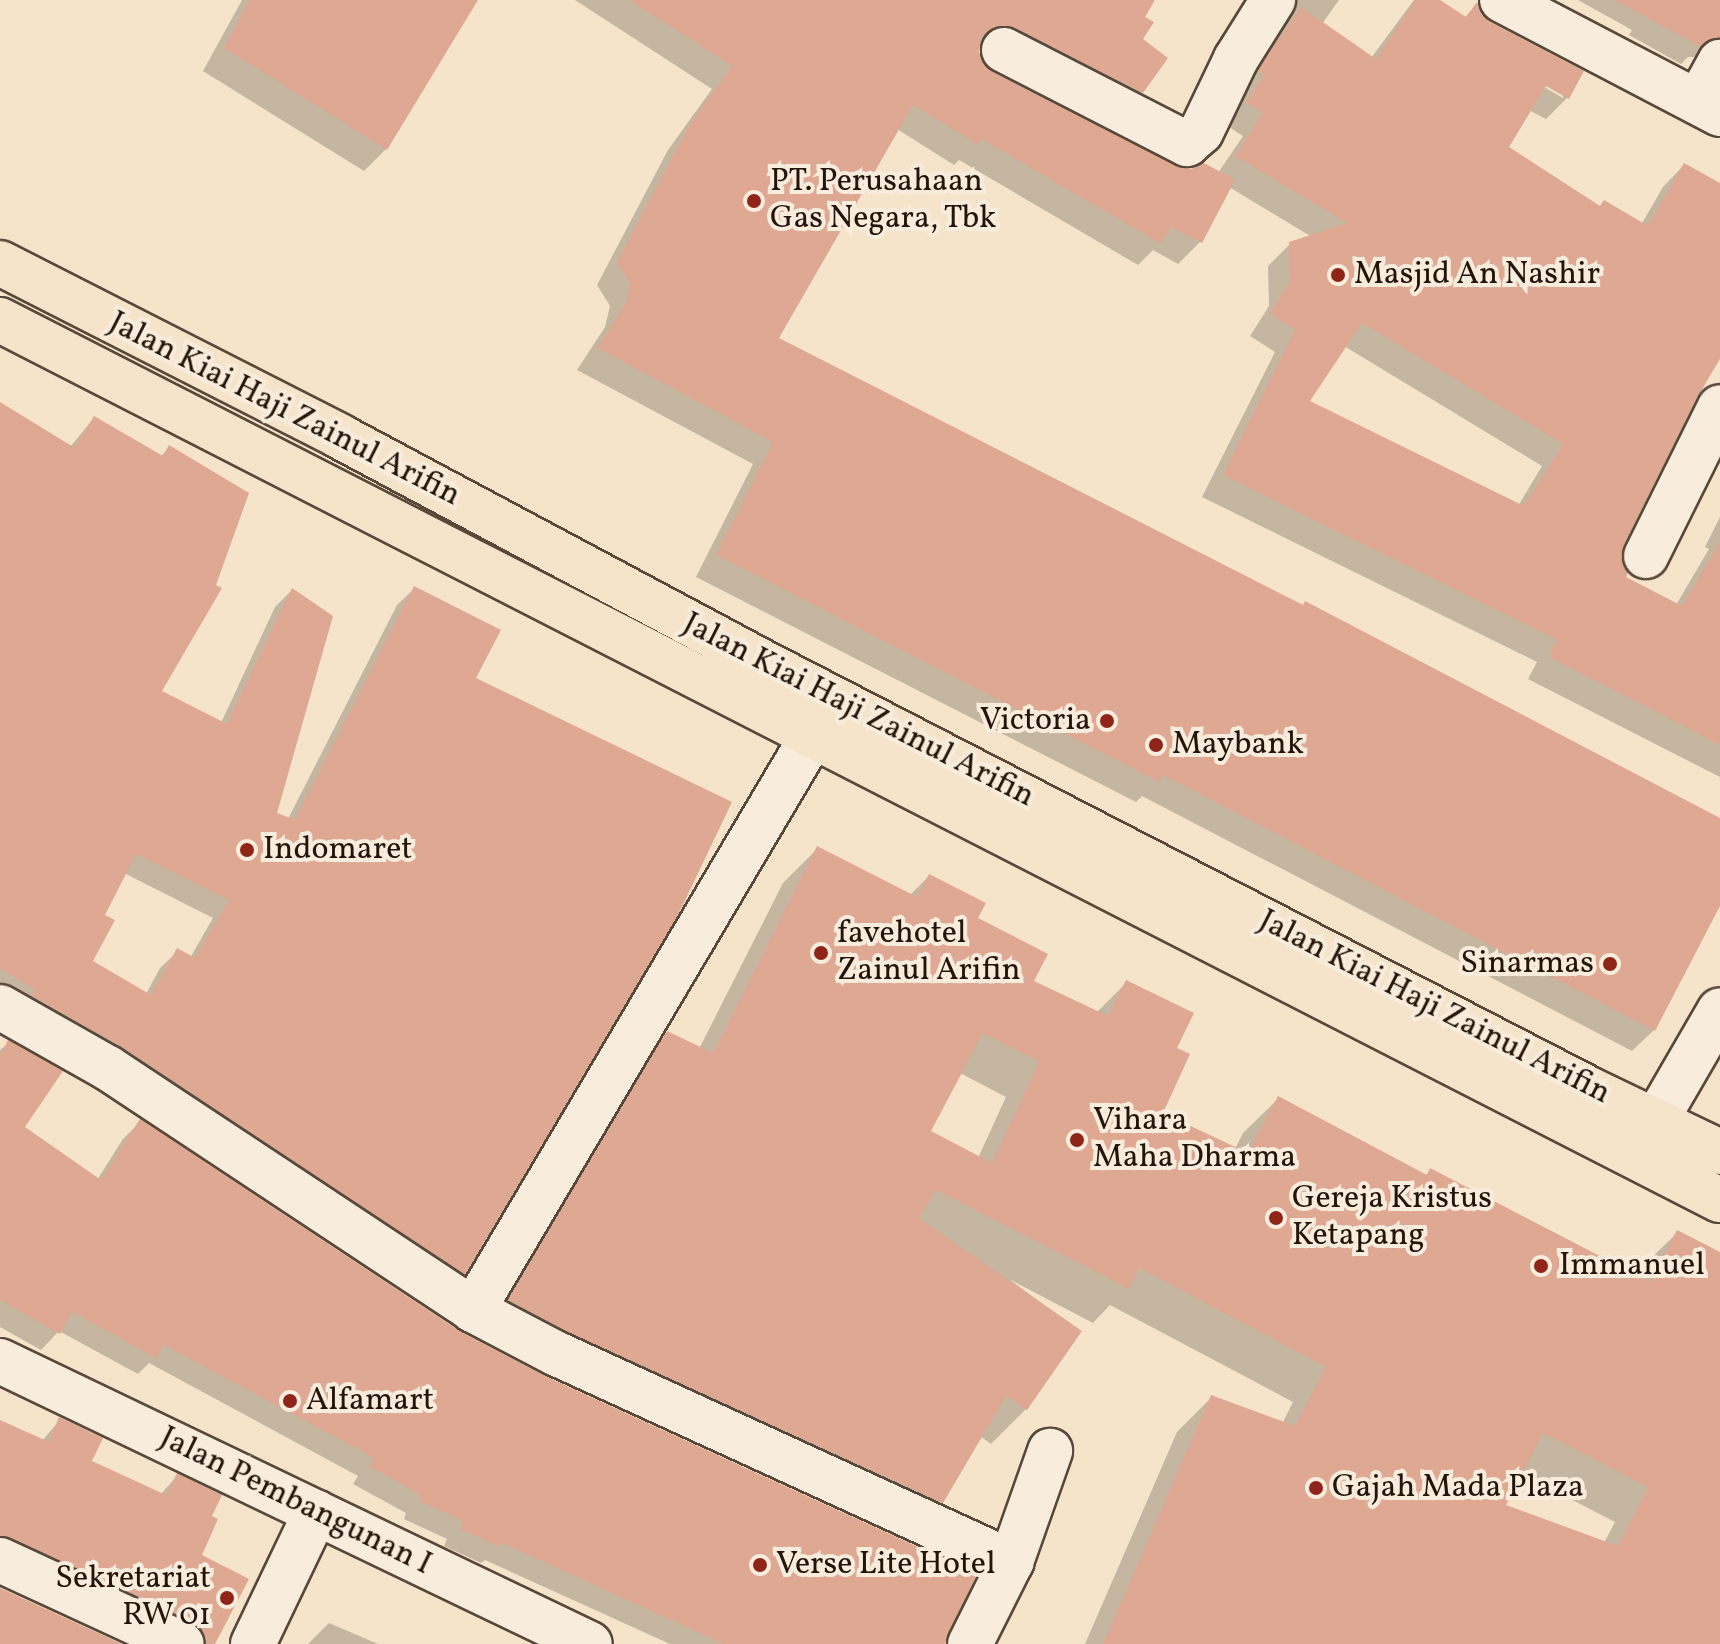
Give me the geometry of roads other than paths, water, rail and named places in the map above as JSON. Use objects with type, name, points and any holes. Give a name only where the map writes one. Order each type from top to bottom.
[{"type":"main road","name":"Jalan Kiai Haji Zainul Arifin","points":[[0,263],[386,462],[768,665],[1126,873],[1720,1200]]},
{"type":"main road","name":"Jalan Kiai Haji Zainul Arifin","points":[[0,320],[813,735],[1126,873],[1720,1152]]},
{"type":"main road","points":[[366,507],[386,462]]},
{"type":"street","points":[[1004,50],[1187,144],[1201,132],[1236,59],[1273,0]]},
{"type":"street","points":[[1502,0],[1709,108],[1720,62]]},
{"type":"street","points":[[1646,556],[1720,407]]},
{"type":"street","points":[[473,1310],[813,735]]},
{"type":"street","points":[[0,1007],[108,1068],[473,1310],[555,1353],[1011,1562]]},
{"type":"street","points":[[1655,1122],[1720,1010]]},
{"type":"street","name":"Jalan Pembangunan I","points":[[0,1361],[590,1644]]},
{"type":"street","points":[[970,1644],[1011,1562],[1050,1451]]},
{"type":"street","points":[[253,1644],[316,1512]]},
{"type":"street","points":[[0,1560],[182,1644]]},
{"type":"place","name":"PT. Perusahaan Gas Negara, Tbk","points":[[754,201]]},
{"type":"place","name":"Masjid An Nashir","points":[[1338,275]]},
{"type":"place","name":"Victoria","points":[[1107,721]]},
{"type":"place","name":"Maybank","points":[[1156,745]]},
{"type":"place","name":"Indomaret","points":[[247,850]]},
{"type":"place","name":"favehotel Zainul Arifin","points":[[821,953]]},
{"type":"place","name":"Sinarmas","points":[[1610,964]]},
{"type":"place","name":"Vihara Maha Dharma","points":[[1077,1140]]},
{"type":"place","name":"Gereja Kristus Ketapang","points":[[1276,1218]]},
{"type":"place","name":"Immanuel","points":[[1541,1266]]},
{"type":"place","name":"Alfamart","points":[[290,1401]]},
{"type":"place","name":"Gajah Mada Plaza","points":[[1316,1488]]},
{"type":"place","name":"Verse Lite Hotel","points":[[760,1565]]},
{"type":"place","name":"Sekretariat RW 01","points":[[227,1598]]}]
